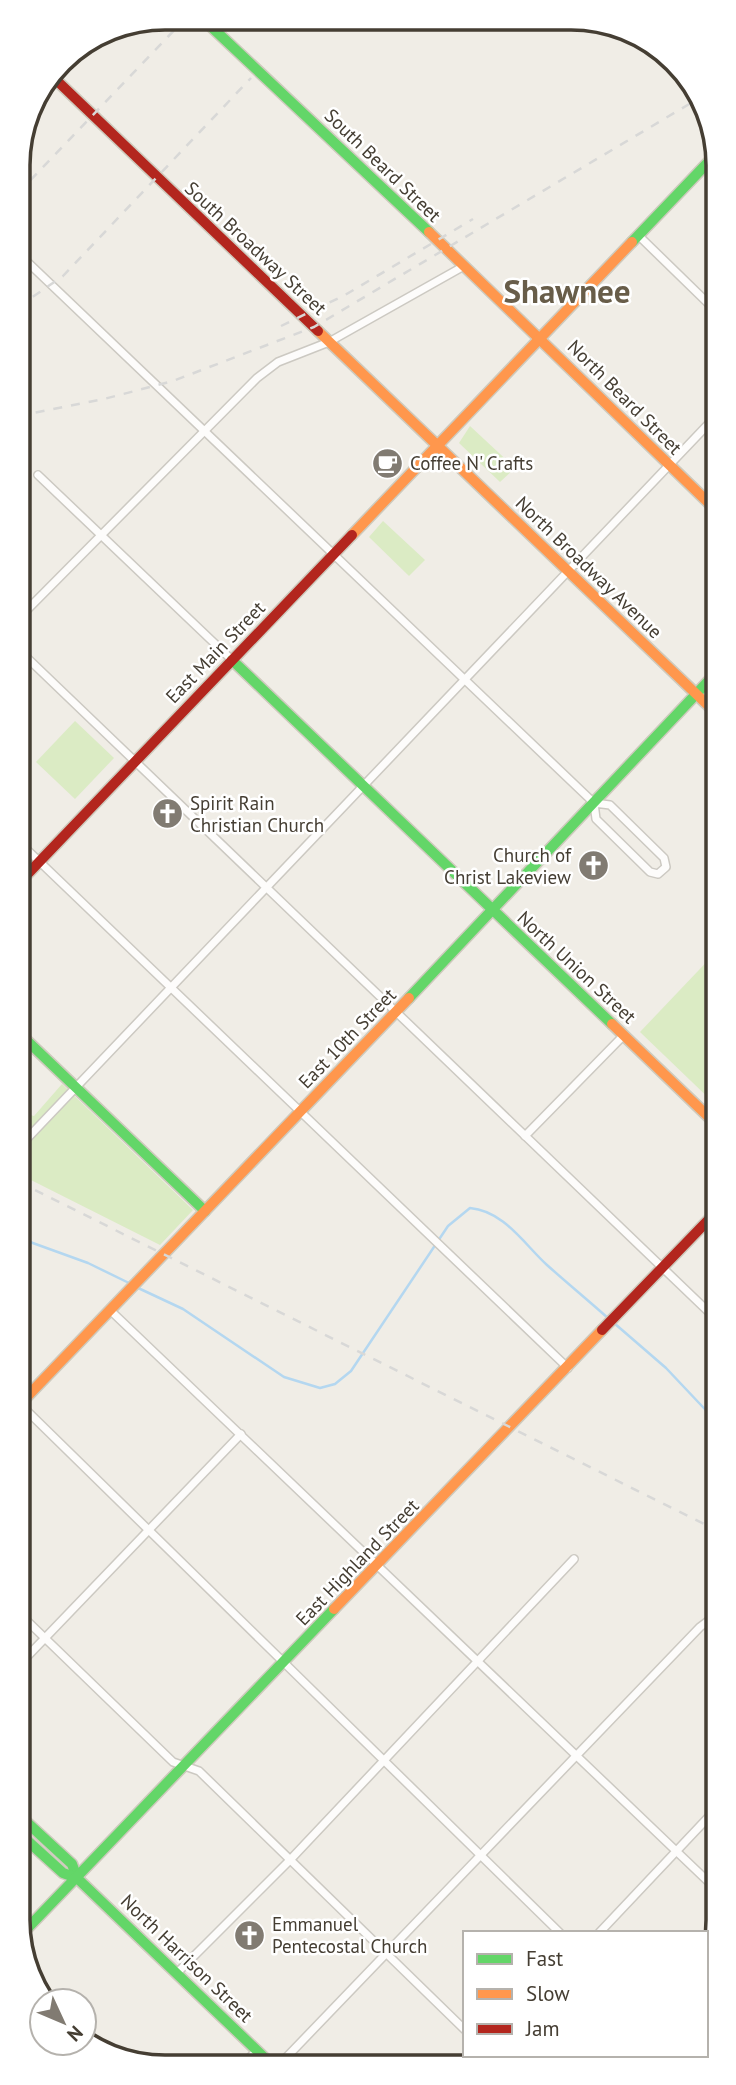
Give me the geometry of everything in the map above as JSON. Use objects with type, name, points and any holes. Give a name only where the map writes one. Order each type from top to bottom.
[{"type":"street","name":"South Beard Street","points":[[215,30],[540,337]]},
{"type":"street","name":"South Broadway Street","points":[[59,82],[437,446]]},
{"type":"street","name":"East Main Street","points":[[30,872],[706,164]]},
{"type":"street","points":[[638,235],[706,301]]},
{"type":"street","points":[[30,264],[594,803],[610,805],[664,858],[666,867],[658,874],[650,872],[596,819],[594,803]]},
{"type":"street","points":[[30,607],[257,377],[278,362],[329,342],[464,266]]},
{"type":"street","name":"North Beard Street","points":[[540,337],[706,500]]},
{"type":"street","points":[[30,1135],[706,426]]},
{"type":"street","name":"North Broadway Avenue","points":[[437,446],[706,703]]},
{"type":"street","points":[[38,475],[232,660]]},
{"type":"street","name":"North Union Street","points":[[232,660],[706,1114]]},
{"type":"street","points":[[30,661],[706,1309]]},
{"type":"street","name":"East 10th Street","points":[[30,1394],[396,1013],[706,684]]},
{"type":"street","points":[[30,852],[568,1368]]},
{"type":"street","points":[[525,1136],[624,1035]]},
{"type":"street","points":[[30,1043],[205,1212]]},
{"type":"street","name":"East Highland Street","points":[[30,1926],[378,1567],[706,1223]]},
{"type":"street","points":[[111,1311],[706,1879]]},
{"type":"street","points":[[30,1414],[558,1931]]},
{"type":"street","points":[[30,1654],[241,1434]]},
{"type":"street","points":[[177,1973],[290,1860],[574,1559]]},
{"type":"street","points":[[289,2055],[706,1623]]},
{"type":"street","points":[[30,1624],[173,1762],[199,1771],[463,2028]]},
{"type":"street","points":[[601,1931],[706,1820]]},
{"type":"street","name":"North Harrison Street","points":[[30,1824],[72,1864],[77,1878]]},
{"type":"street","name":"North Harrison Street","points":[[30,1843],[63,1873],[77,1878],[262,2055]]},
{"type":"street","points":[[252,2055],[257,2050]]},
{"type":"green space","points":[[470,426],[515,468],[500,482],[459,443]]},
{"type":"green space","points":[[383,521],[425,560],[409,576],[369,537]]},
{"type":"green space","points":[[75,721],[114,758],[75,799],[36,762]]},
{"type":"green space","points":[[706,963],[706,1095],[640,1032]]},
{"type":"green space","points":[[62,1084],[193,1210],[160,1245],[30,1180],[30,1115],[34,1116]]},
{"type":"waterway","points":[[136,1287],[183,1309],[284,1377],[320,1388],[335,1384],[351,1371],[448,1226],[470,1208],[482,1210],[503,1222],[609,1319]]},
{"type":"waterway","points":[[30,1242],[88,1263],[131,1284]]},
{"type":"waterway","points":[[614,1323],[666,1368],[706,1410]]},
{"type":"railway","points":[[30,180],[174,30]]},
{"type":"railway","points":[[30,299],[63,276],[251,78]]},
{"type":"railway","points":[[30,414],[104,399],[173,381],[314,327],[691,103]]},
{"type":"railway","points":[[281,326],[345,295],[473,219]]},
{"type":"railway","points":[[30,1187],[706,1525]]},
{"type":"traffic: fast","points":[[215,30],[429,232]]},
{"type":"traffic: fast","points":[[632,242],[706,165]]},
{"type":"traffic: fast","points":[[232,660],[612,1024]]},
{"type":"traffic: fast","points":[[409,998],[706,684]]},
{"type":"traffic: fast","points":[[30,1044],[205,1211]]},
{"type":"traffic: fast","points":[[30,1925],[334,1609]]},
{"type":"traffic: fast","points":[[30,1825],[72,1864],[77,1878],[262,2055]]},
{"type":"traffic: fast","points":[[30,1843],[63,1873],[77,1878]]},
{"type":"traffic: slow","points":[[429,232],[706,500]]},
{"type":"traffic: slow","points":[[352,535],[632,242]]},
{"type":"traffic: slow","points":[[318,331],[706,703]]},
{"type":"traffic: slow","points":[[30,1394],[409,998]]},
{"type":"traffic: slow","points":[[612,1024],[706,1114]]},
{"type":"traffic: slow","points":[[334,1609],[602,1330]]},
{"type":"traffic: jam","points":[[59,82],[318,331]]},
{"type":"traffic: jam","points":[[30,872],[352,535]]},
{"type":"traffic: jam","points":[[602,1330],[706,1222]]},
{"type":"place","name":"Coffee N' Crafts","points":[[387,463]]},
{"type":"place","name":"Spirit Rain Christian Church","points":[[167,814]]},
{"type":"place","name":"Church of Christ Lakeview","points":[[594,866]]},
{"type":"place","name":"Emmanuel Pentecostal Church","points":[[249,1935]]},
{"type":"district","name":"Shawnee","points":[[567,290]]}]
